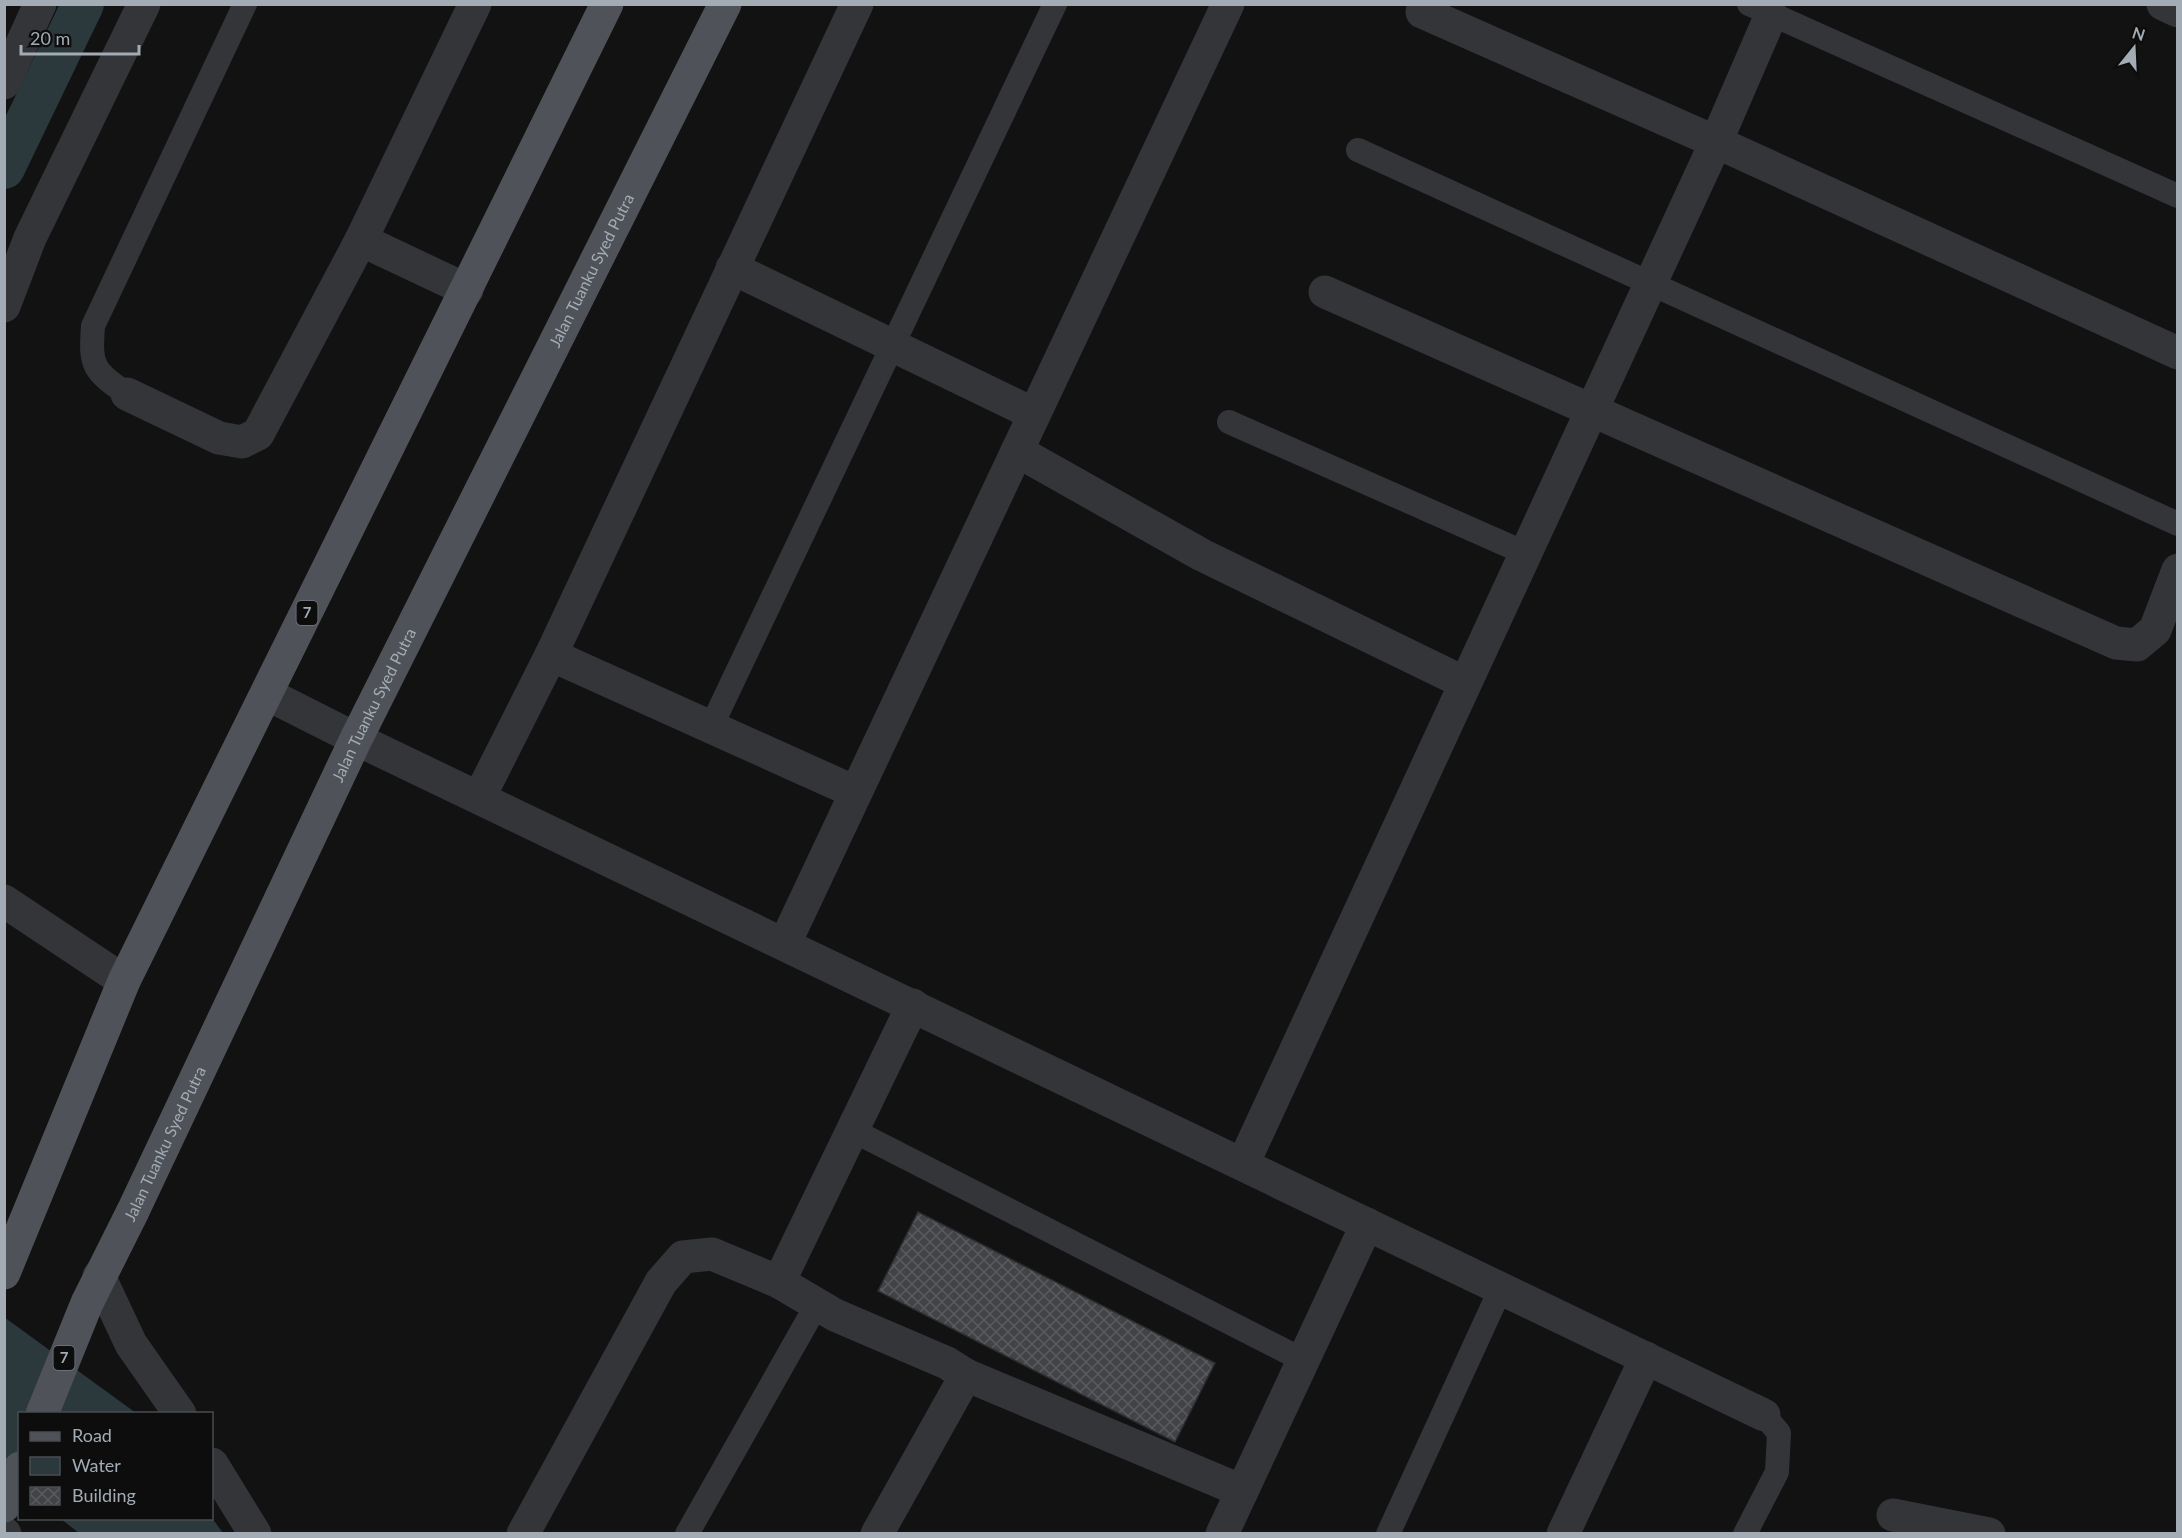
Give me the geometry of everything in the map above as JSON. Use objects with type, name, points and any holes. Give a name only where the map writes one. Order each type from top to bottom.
[{"type":"main road","name":"7","points":[[7,1267],[14,1228],[124,981],[607,4]]},
{"type":"main road","name":"Jalan Tuanku Syed Putra","points":[[42,1412],[93,1289],[133,1211],[356,739],[725,4]]},
{"type":"street","points":[[4,83],[40,4]]},
{"type":"street","points":[[4,306],[30,238],[144,4]]},
{"type":"street","points":[[127,394],[219,438],[242,442],[258,434],[361,240],[475,4]]},
{"type":"street","points":[[480,796],[550,655],[857,4]]},
{"type":"street","points":[[785,943],[1228,4]]},
{"type":"street","points":[[2163,4],[2178,11]]},
{"type":"street","points":[[1244,1164],[1716,142],[1760,10]]},
{"type":"street","points":[[1422,12],[1716,142],[2178,353]]},
{"type":"street","points":[[361,240],[467,290]]},
{"type":"street","points":[[732,268],[1034,414]]},
{"type":"street","points":[[1325,292],[2116,643],[2137,645],[2155,630],[2178,570]]},
{"type":"street","points":[[1017,450],[1202,555],[1466,683]]},
{"type":"street","points":[[550,655],[710,729],[855,792]]},
{"type":"street","points":[[267,694],[356,739],[480,796],[1764,1415]]},
{"type":"street","points":[[4,901],[124,981]]},
{"type":"street","points":[[779,1282],[913,1005]]},
{"type":"street","points":[[1222,1533],[1367,1224]]},
{"type":"street","points":[[523,1533],[661,1282],[683,1257],[712,1254],[779,1282],[817,1304],[947,1363],[966,1375],[1242,1491]]},
{"type":"street","points":[[93,1289],[179,1412]]},
{"type":"street","points":[[1563,1533],[1646,1358]]},
{"type":"street","points":[[877,1533],[966,1375]]},
{"type":"street","points":[[213,1466],[255,1533]]},
{"type":"street","points":[[1893,1515],[1989,1533]]},
{"type":"lane","points":[[127,394],[103,377],[91,356],[93,326],[245,4]]},
{"type":"lane","points":[[710,729],[894,348],[1055,4]]},
{"type":"lane","points":[[1760,10],[2178,196]]},
{"type":"lane","points":[[1358,150],[2178,524]]},
{"type":"lane","points":[[1230,422],[1525,554]]},
{"type":"lane","points":[[852,1130],[1303,1360]]},
{"type":"lane","points":[[1388,1533],[1501,1288]]},
{"type":"lane","points":[[687,1533],[817,1304]]},
{"type":"lane","points":[[1744,1533],[1777,1472],[1779,1433],[1764,1415]]},
{"type":"water","points":[[4,1317],[135,1412],[18,1412],[18,1490],[5,1482]]},
{"type":"water","points":[[213,1519],[223,1533],[79,1533],[62,1520]]},
{"type":"building","points":[[918,1212],[1215,1363],[1175,1442],[878,1291]]},
{"type":"waterway","points":[[4,168],[83,4]]}]
